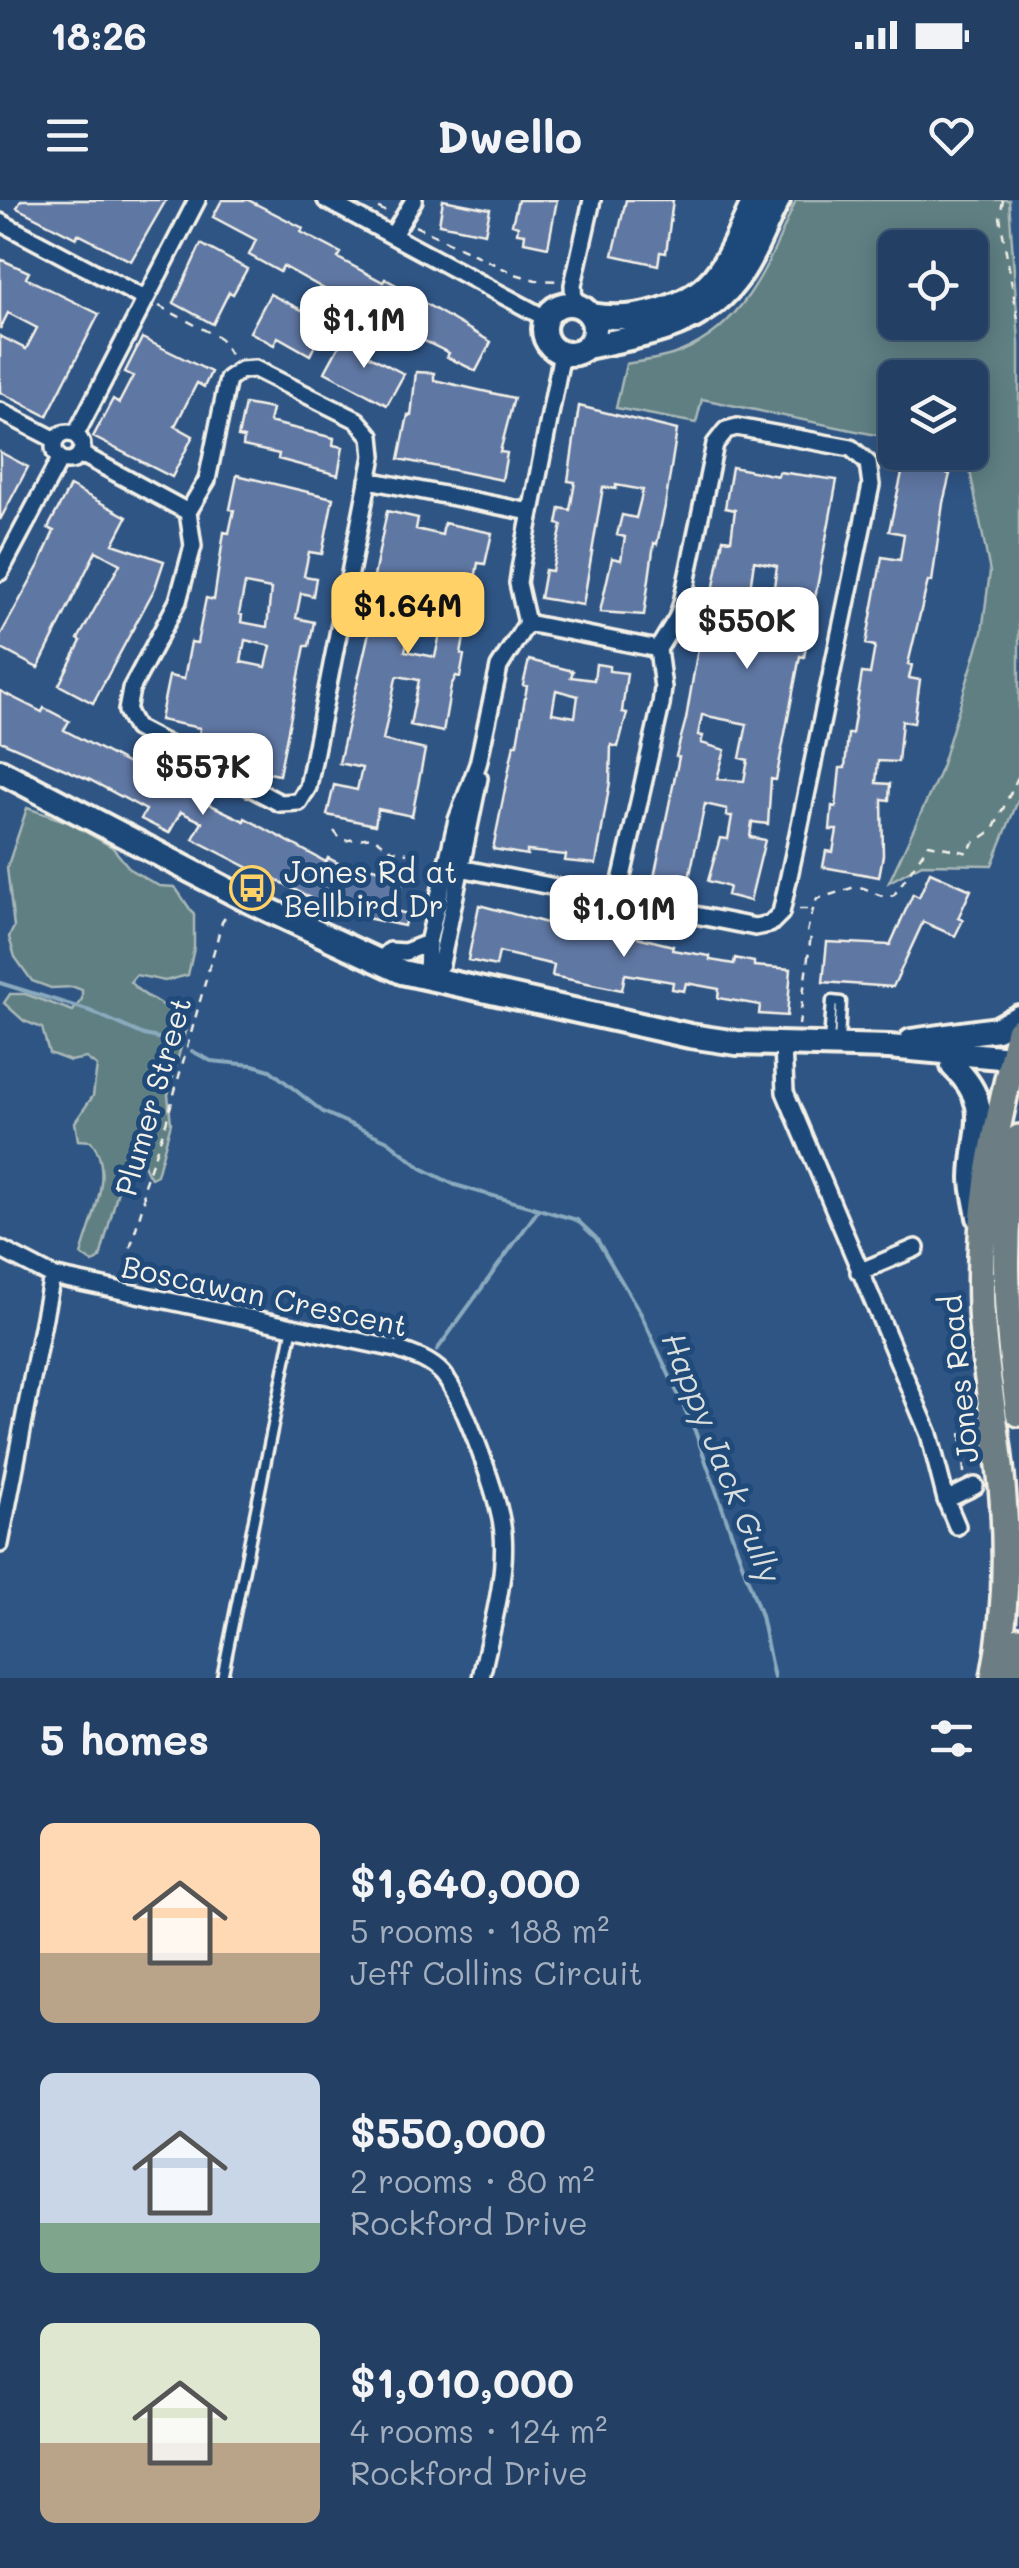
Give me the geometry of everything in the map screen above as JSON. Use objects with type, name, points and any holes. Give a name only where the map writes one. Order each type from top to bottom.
[{"type":"main road","name":"Jones Road","points":[[994,1678],[1007,1577],[1000,1467],[984,1348],[980,1226],[990,1156],[1014,1067],[1019,1030]]},
{"type":"main road","name":"Jones Road","points":[[1019,1138],[1010,1178],[1005,1253],[1009,1341],[1019,1413]]},
{"type":"main road","points":[[1012,1678],[1019,1640]]},
{"type":"street","points":[[76,434],[197,200]]},
{"type":"street","points":[[326,200],[546,319]]},
{"type":"street","points":[[393,235],[414,200]]},
{"type":"street","points":[[587,347],[594,335],[579,302],[592,200]]},
{"type":"street","points":[[754,200],[719,272],[696,294],[625,318],[579,302],[558,307],[546,319],[545,336],[554,350],[576,354],[587,347],[657,333],[707,310],[736,282],[778,200]]},
{"type":"street","points":[[0,222],[145,299]]},
{"type":"street","points":[[427,979],[428,944],[479,780],[478,764],[499,667],[526,622],[518,583],[562,354]]},
{"type":"street","points":[[241,370],[256,370],[358,420],[371,436],[373,456],[308,787],[298,802],[288,804],[136,728],[128,711],[132,690],[178,601],[193,546],[188,512],[207,480],[228,379],[241,370]]},
{"type":"street","points":[[0,411],[56,440]]},
{"type":"street","points":[[453,866],[755,927],[776,920],[785,895],[872,485],[868,463],[851,448],[746,428],[726,430],[714,444],[677,618],[658,649],[661,705],[618,899]]},
{"type":"street","points":[[65,432],[76,434],[82,444],[81,454],[74,460],[60,459],[54,451],[56,440],[65,432]]},
{"type":"street","points":[[81,454],[188,512]]},
{"type":"street","points":[[0,572],[60,459]]},
{"type":"street","points":[[368,480],[530,512]]},
{"type":"street","points":[[526,622],[658,649]]},
{"type":"street","points":[[0,771],[377,963],[427,979],[690,1036],[790,1040],[953,1066],[1014,1067]]},
{"type":"street","points":[[427,979],[442,964],[453,866]]},
{"type":"street","points":[[377,963],[390,951],[405,952],[428,944]]},
{"type":"street","points":[[889,1047],[924,1037],[997,1029],[1019,1017]]},
{"type":"street","name":"Jones Road","points":[[790,1040],[785,1092],[928,1434],[946,1500],[958,1526]]},
{"type":"street","points":[[832,1048],[889,1047],[1014,1067]]},
{"type":"street","points":[[953,1066],[973,1085],[980,1132],[973,1179],[980,1226]]},
{"type":"street","points":[[860,1272],[916,1248]]},
{"type":"street","name":"Boscawan Crescent","points":[[0,1249],[52,1276],[421,1357],[444,1376],[494,1489],[503,1534],[500,1580],[482,1678]]},
{"type":"street","points":[[0,1544],[52,1276]]},
{"type":"street","points":[[946,1500],[970,1488]]},
{"type":"lane","points":[[832,1048],[837,1002]]},
{"type":"lane","points":[[222,1678],[293,1326]]},
{"type":"path","points":[[364,200],[579,302]]},
{"type":"path","points":[[1003,200],[1000,217],[1019,325]]},
{"type":"path","points":[[145,299],[220,338],[232,358],[255,356],[256,370]]},
{"type":"path","points":[[790,1040],[811,936],[808,924],[818,899],[844,888],[862,887],[878,896],[894,895],[929,844],[969,853],[972,844],[993,830],[1019,775]]},
{"type":"path","points":[[334,831],[342,841],[373,836],[392,850],[407,852]]},
{"type":"path","points":[[799,909],[814,908]]},
{"type":"path","name":"Plumer Street","points":[[134,1294],[136,1276],[128,1256],[144,1201],[142,1188],[166,1123],[222,922],[230,911]]},
{"type":"path","points":[[970,1488],[962,1432],[972,1400]]},
{"type":"green space","points":[[796,200],[1009,200],[1019,343],[1019,798],[992,865],[922,864],[889,882],[939,774],[982,632],[990,572],[970,470],[988,470],[988,360],[878,360],[878,435],[702,399],[696,423],[616,408],[626,364],[680,352],[703,340],[739,308],[765,268]]},
{"type":"green space","points":[[27,808],[68,822],[112,847],[131,870],[159,886],[175,887],[194,915],[194,948],[188,975],[165,981],[136,975],[130,982],[188,1021],[168,1095],[171,1123],[157,1175],[151,1178],[147,1170],[138,1131],[129,1149],[100,1258],[93,1263],[81,1255],[99,1196],[101,1167],[91,1141],[78,1140],[75,1122],[93,1096],[97,1066],[86,1058],[70,1061],[49,1053],[42,1028],[24,1021],[4,1003],[10,994],[25,994],[73,1011],[82,999],[82,990],[74,987],[51,988],[32,981],[15,957],[9,937],[14,927],[7,868]]},
{"type":"building","points":[[21,200],[166,200],[131,261],[17,208]]},
{"type":"building","points":[[222,200],[248,200],[303,228],[301,232],[341,253],[338,258],[398,286],[395,292],[420,304],[421,301],[491,342],[476,371],[283,266],[280,272],[249,255],[256,240],[213,217]]},
{"type":"building","points":[[443,200],[490,209],[485,233],[439,224]]},
{"type":"building","points":[[518,200],[557,200],[548,247],[524,242],[525,234],[517,233],[518,226],[512,224]]},
{"type":"building","points":[[626,200],[673,200],[666,253],[660,252],[658,265],[613,255]]},
{"type":"building","points":[[201,244],[247,269],[233,294],[229,292],[213,324],[174,303]]},
{"type":"building","points":[[0,259],[29,272],[26,278],[99,314],[47,416],[0,392],[0,336],[26,349],[37,328],[8,313],[0,329]]},
{"type":"building","points":[[270,294],[329,318],[310,355],[278,337],[274,345],[250,332]]},
{"type":"building","points":[[345,335],[369,348],[366,354],[404,374],[387,405],[325,372]]},
{"type":"building","points":[[142,338],[211,372],[204,387],[197,383],[175,426],[193,436],[172,477],[93,437],[113,399],[119,403],[133,376],[125,372]]},
{"type":"building","points":[[416,372],[434,373],[434,380],[514,398],[500,452],[507,453],[502,480],[399,459],[408,415],[411,416]]},
{"type":"building","points":[[245,404],[272,409],[269,422],[334,438],[333,445],[343,447],[338,475],[243,446],[244,438],[238,437]]},
{"type":"building","points":[[579,406],[677,430],[644,615],[600,612],[612,558],[621,560],[625,537],[617,535],[622,515],[636,518],[643,490],[616,485],[616,489],[603,487],[583,605],[540,598],[545,570],[552,571],[562,525],[557,524],[560,508],[570,510],[575,482],[568,481]]},
{"type":"building","points":[[0,452],[28,467],[0,520]]},
{"type":"building","points":[[732,467],[778,476],[779,472],[837,480],[804,657],[800,656],[776,780],[771,779],[768,824],[752,822],[750,837],[765,840],[750,901],[727,895],[729,887],[708,881],[720,838],[728,839],[732,816],[727,816],[727,809],[705,804],[687,888],[653,882],[706,601],[711,602],[723,539],[731,540],[735,510],[725,508]],"holes":[[[754,561],[777,566],[770,615],[747,610]],[[702,715],[747,724],[740,758],[748,760],[744,781],[717,779],[725,750],[701,743],[703,736],[698,735]]]},
{"type":"building","points":[[903,470],[950,474],[932,582],[928,581],[908,664],[912,665],[909,678],[920,680],[914,723],[902,721],[898,762],[878,761],[876,783],[890,784],[889,800],[882,799],[883,855],[879,877],[823,867],[826,851],[833,852],[837,830],[830,830],[832,806],[836,807],[840,768],[845,768],[848,734],[852,734],[862,673],[870,674],[875,646],[866,644],[882,557],[900,560],[904,534],[889,531]]},
{"type":"building","points":[[237,475],[333,498],[322,554],[309,552],[304,576],[316,578],[313,596],[301,593],[296,618],[314,622],[309,646],[305,646],[279,775],[250,769],[252,760],[238,757],[240,746],[199,737],[200,728],[160,720],[169,676],[184,679],[191,642],[197,643],[206,598],[214,600],[224,532],[229,533],[234,510],[230,509]],"holes":[[[245,584],[271,589],[267,627],[241,622]],[[245,640],[271,646],[266,667],[241,662]]]},
{"type":"building","points":[[70,486],[127,517],[113,544],[164,561],[155,588],[93,703],[59,685],[81,641],[78,639],[120,564],[96,551],[38,668],[0,648],[0,636],[39,565],[54,531],[48,528]]},
{"type":"building","points":[[387,511],[418,518],[416,529],[442,535],[444,523],[492,533],[485,564],[478,563],[460,677],[456,676],[451,686],[443,732],[410,725],[419,680],[396,678],[383,740],[425,750],[412,816],[378,809],[375,825],[327,815],[334,785],[357,790],[362,768],[339,763],[370,628],[364,627]],"holes":[[[413,588],[436,592],[431,619],[408,614]],[[410,628],[440,634],[435,657],[405,651]]]},
{"type":"building","points":[[529,660],[573,671],[571,677],[594,680],[596,664],[609,666],[609,671],[627,673],[622,712],[627,713],[618,747],[611,745],[610,782],[596,864],[565,861],[566,855],[527,851],[527,855],[493,849],[517,744],[527,686],[523,685]],"holes":[[[556,690],[578,696],[575,717],[552,713]]]},
{"type":"building","points":[[0,691],[69,721],[64,730],[326,862],[328,858],[358,873],[365,866],[380,870],[379,875],[403,880],[396,911],[407,914],[404,926],[334,911],[193,839],[202,822],[181,812],[169,833],[141,819],[146,810],[90,780],[0,741]]},
{"type":"building","points":[[930,872],[971,890],[958,918],[963,920],[955,936],[923,922],[893,987],[823,982],[827,942],[890,945],[913,894],[919,897]]},
{"type":"building","points":[[479,905],[600,934],[600,930],[633,936],[673,946],[672,950],[710,956],[710,960],[734,964],[735,958],[754,962],[754,966],[791,969],[787,1016],[759,1014],[760,1005],[718,998],[719,989],[686,983],[684,991],[672,989],[673,982],[625,974],[622,990],[552,976],[554,965],[499,952],[496,966],[468,960]]},
{"type":"waterway","name":"Happy Jack Gully","points":[[0,983],[90,1011],[144,1035],[177,1042]]},
{"type":"waterway","name":"Happy Jack Gully","points":[[192,1051],[211,1061],[270,1070],[323,1112],[388,1141],[421,1168],[455,1185],[577,1220],[596,1238],[641,1314],[695,1431],[761,1616],[774,1678]]},
{"type":"waterway","points":[[437,1350],[539,1209]]},
{"type":"place","name":"Jones Rd at Bellbird Dr","points":[[252,888]]}]
